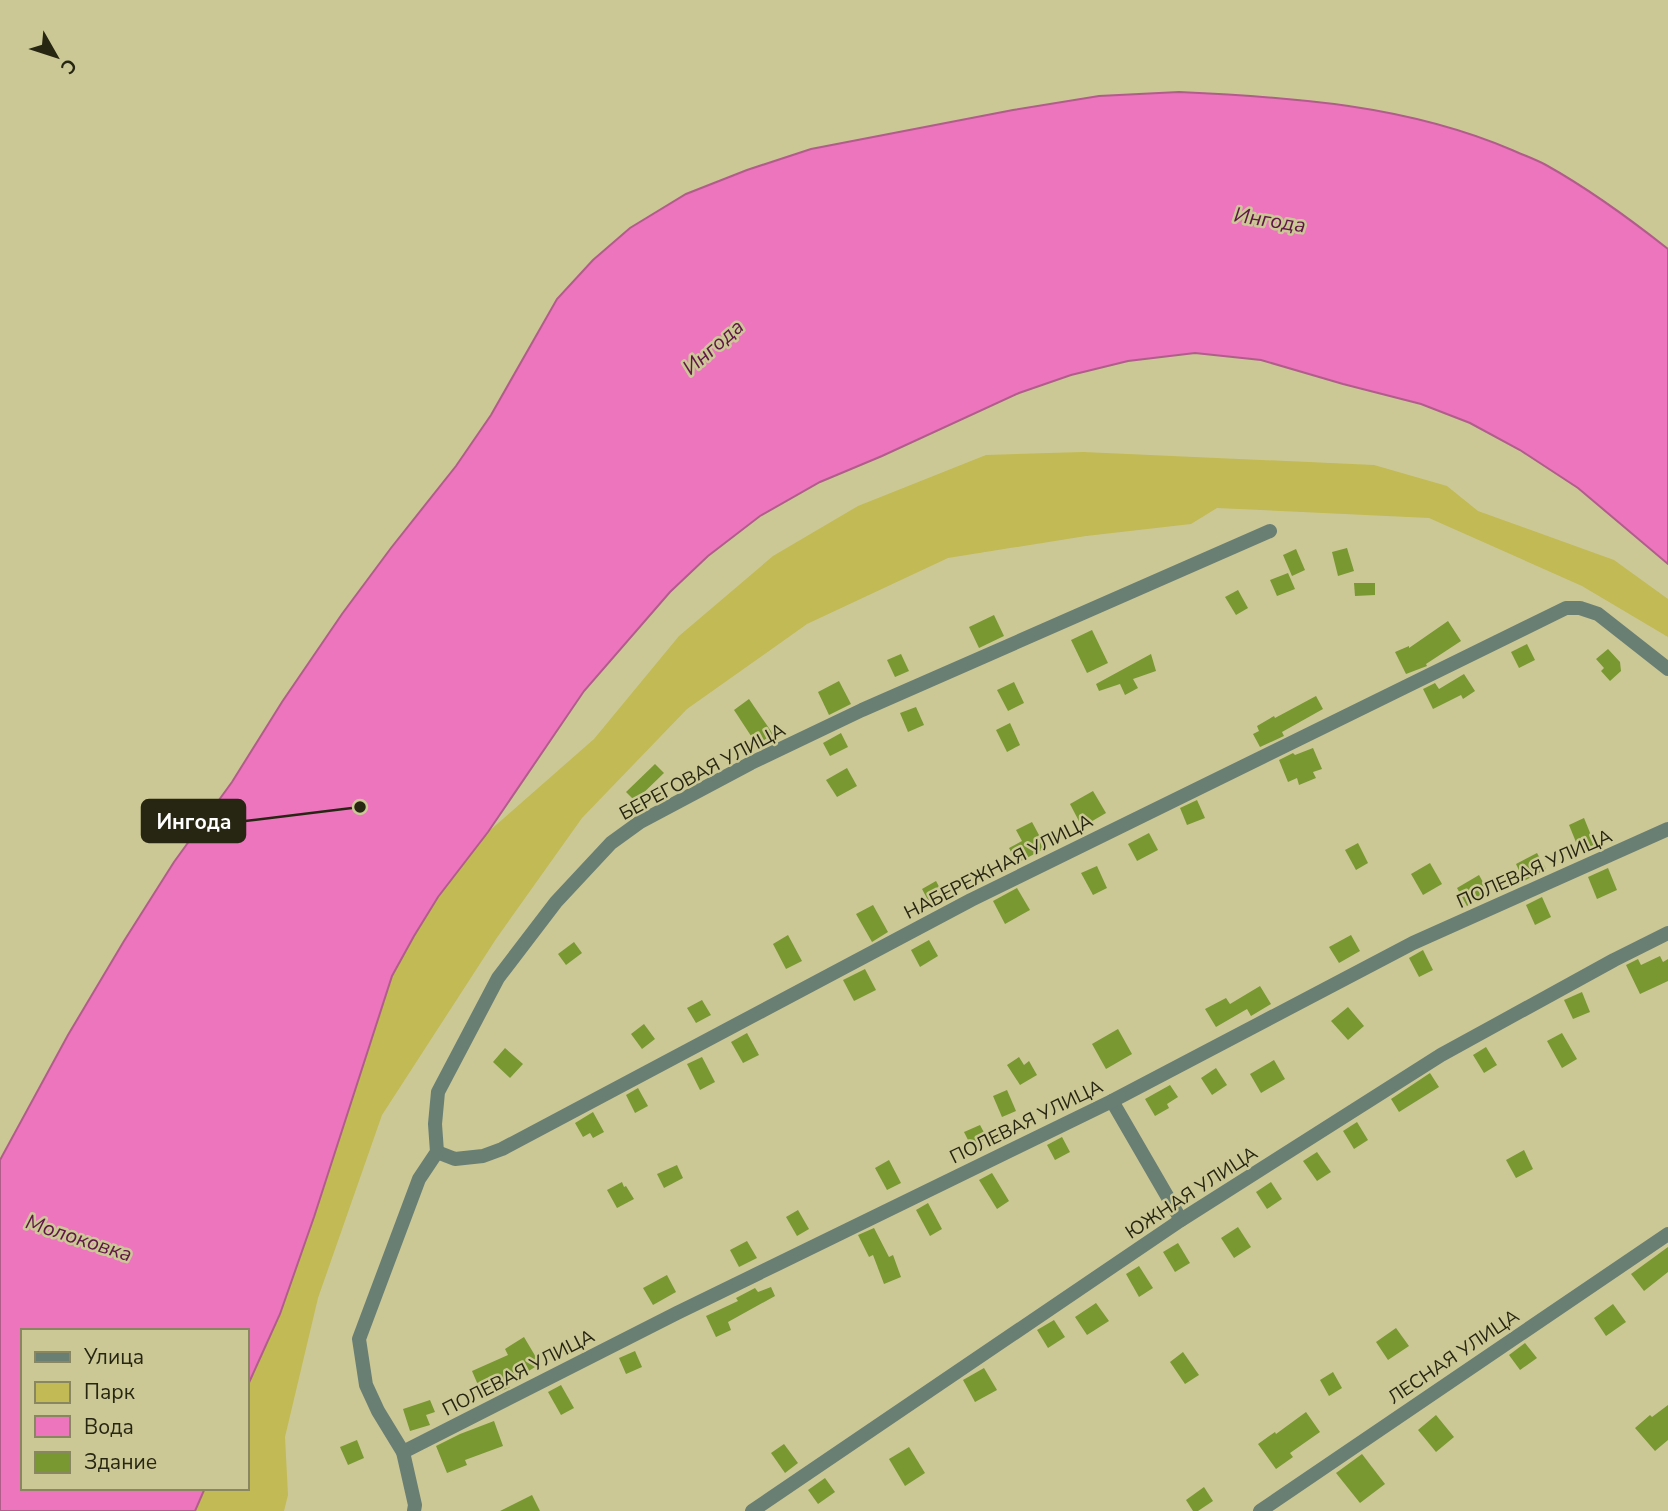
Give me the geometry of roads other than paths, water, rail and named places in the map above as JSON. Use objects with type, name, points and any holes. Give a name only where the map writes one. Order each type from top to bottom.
[{"type":"street","name":"БЕРЕГОВАЯ УЛИЦА","points":[[437,1152],[435,1124],[439,1092],[498,978],[556,902],[611,843],[640,822],[751,763],[1270,531]]},
{"type":"street","name":"НАБЕРЕЖНАЯ УЛИЦА","points":[[437,1152],[455,1159],[483,1156],[502,1149],[971,900],[1566,608],[1580,608],[1598,614],[1668,669]]},
{"type":"street","name":"ПОЛЕВАЯ УЛИЦА","points":[[403,1452],[677,1313],[1112,1101],[1413,943],[1668,829]]},
{"type":"street","name":"ЮЖНАЯ УЛИЦА","points":[[752,1511],[1181,1220],[1441,1055],[1668,933]]},
{"type":"street","points":[[1112,1101],[1181,1220]]},
{"type":"street","points":[[414,1511],[403,1452],[366,1385],[359,1339],[419,1178],[437,1152]]},
{"type":"street","name":"ЛЕСНАЯ УЛИЦА","points":[[1260,1511],[1668,1234]]},
{"type":"water","name":"Ингода","points":[[1179,92],[1264,97],[1349,106],[1432,123],[1472,135],[1546,165],[1609,205],[1668,249],[1668,564],[1578,488],[1520,450],[1470,423],[1421,404],[1261,360],[1195,353],[1128,361],[1071,375],[1019,393],[820,482],[760,516],[708,556],[670,592],[584,691],[488,832],[438,897],[414,936],[392,976],[280,1314],[248,1385],[248,1329],[21,1329],[21,1490],[204,1490],[195,1511],[0,1511],[0,1160],[68,1035],[174,862],[232,782],[342,614],[456,466],[491,415],[557,299],[593,260],[630,228],[686,194],[747,170],[811,149],[1099,96]]},
{"type":"place","name":"Ингода","points":[[360,807]]},
{"type":"water label","name":"Молоковка","points":[[79,1238]]}]
